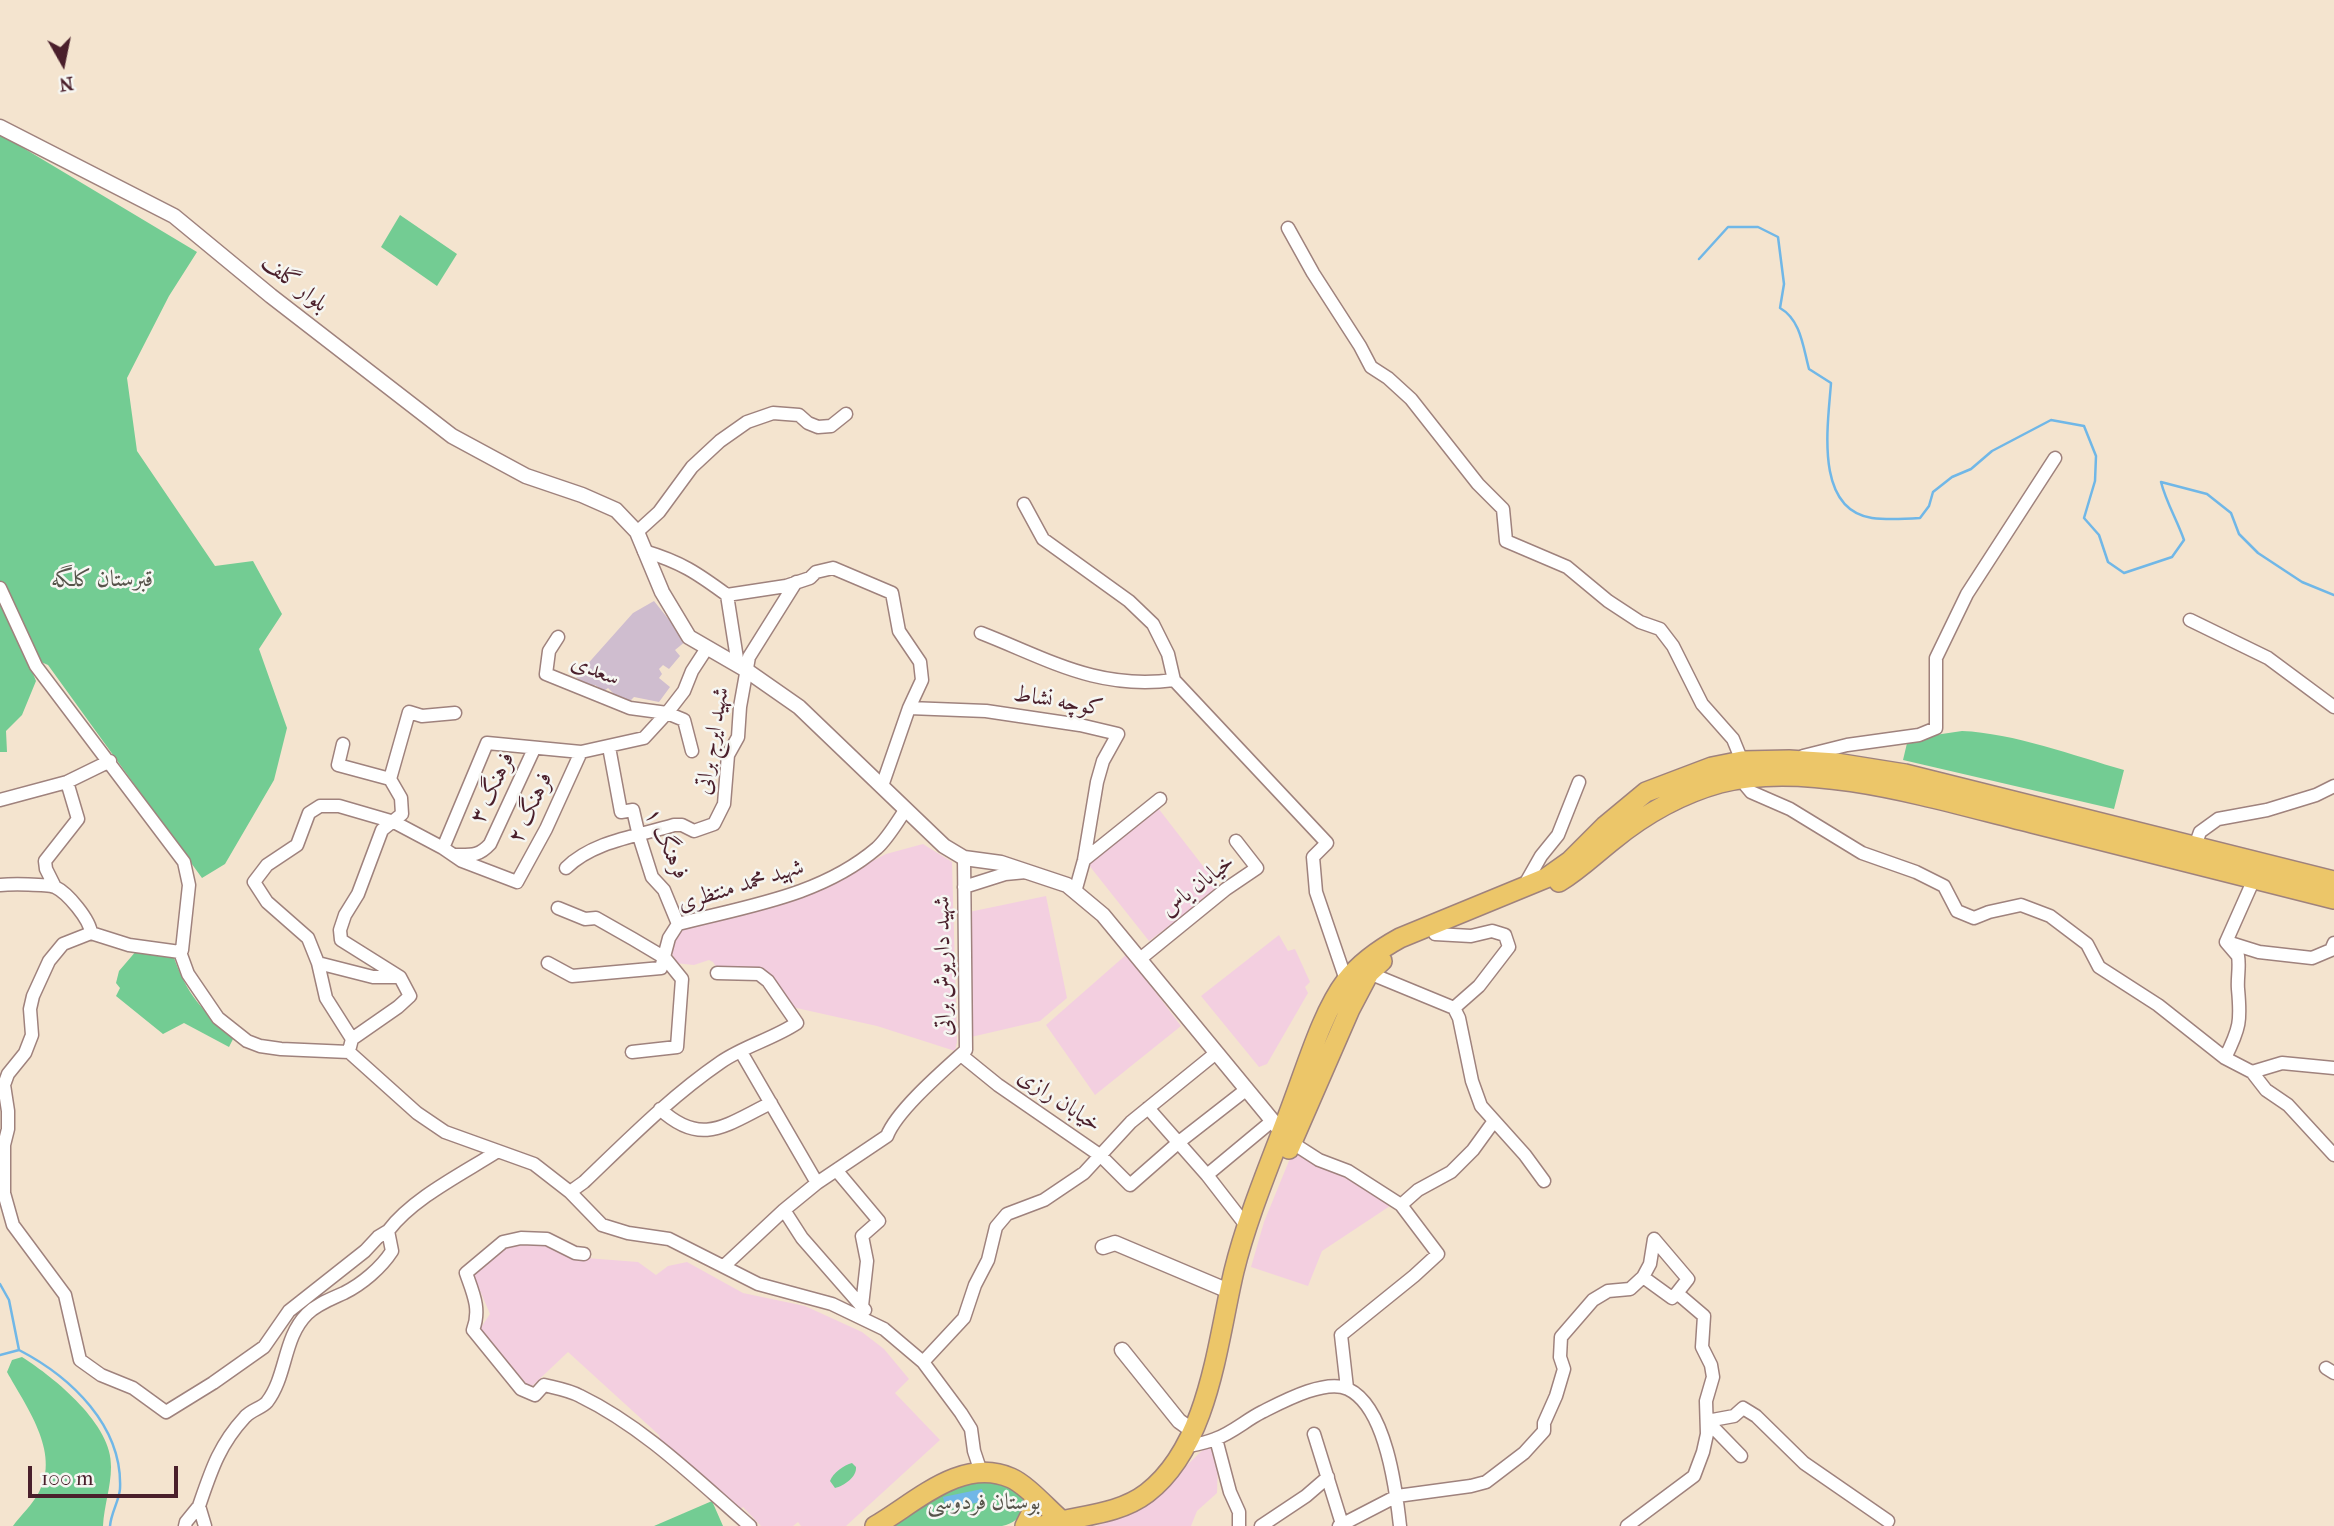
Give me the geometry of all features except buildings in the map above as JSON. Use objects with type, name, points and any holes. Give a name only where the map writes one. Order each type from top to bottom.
[{"type":"main road","points":[[1042,1526],[1115,1510],[1146,1494],[1172,1469],[1189,1439],[1216,1357],[1234,1272],[1248,1228],[1282,1132],[1341,1005],[1346,980],[1381,949],[1541,893],[1583,867],[1612,840],[1653,811],[1743,769],[1789,760],[1836,763],[1905,774],[2334,881]]},
{"type":"main road","points":[[1341,1005],[1386,957],[1428,933],[1546,878],[1646,792],[1712,767],[1855,781],[2334,899]]},
{"type":"main road","points":[[1231,1292],[1242,1276],[1282,1132]]},
{"type":"main road","points":[[875,1526],[957,1476],[989,1471],[1014,1479],[1061,1520]]},
{"type":"main road","points":[[1025,1526],[1034,1510],[1034,1497]]},
{"type":"street","name":"بلوار گلف","points":[[0,127],[174,216],[271,296],[452,436],[526,476],[616,510],[637,532]]},
{"type":"street","points":[[1288,228],[1313,274],[1360,345],[1371,367],[1411,399],[1478,484],[1503,509],[1506,541],[1567,567],[1608,601],[1640,622],[1660,629],[1673,646],[1702,704],[1733,739],[1746,786],[1751,792],[1790,809],[1862,853],[1916,872],[1944,886],[1957,911],[1974,918],[2021,905],[2050,916],[2087,944],[2099,967],[2158,1005],[2225,1058],[2252,1072],[2266,1090],[2288,1105],[2334,1155]]},
{"type":"street","points":[[846,414],[831,426],[818,427],[799,415],[772,412],[747,422],[720,441],[692,467],[659,512],[637,532],[662,592],[689,637],[742,667],[799,707],[944,846],[964,858],[1001,863],[1067,885],[1103,915],[1282,1132],[1319,1160],[1348,1171],[1401,1205],[1438,1254],[1415,1276],[1341,1335],[1347,1388]]},
{"type":"street","points":[[1789,760],[1847,745],[1919,735],[1936,728],[1936,658],[1967,594],[2055,458]]},
{"type":"street","points":[[1024,504],[1044,539],[1129,601],[1153,624],[1168,654],[1174,680],[1327,843],[1313,857],[1316,892],[1346,980]]},
{"type":"street","points":[[644,551],[667,557],[695,570],[727,595],[742,667]]},
{"type":"street","points":[[727,595],[796,582],[810,578],[816,572],[833,568],[892,593],[899,631],[920,663],[922,680],[909,708],[882,786]]},
{"type":"street","points":[[742,667],[796,582]]},
{"type":"street","points":[[0,588],[36,666],[184,862],[189,885],[180,952],[188,974],[218,1018],[247,1041],[260,1046],[281,1049],[351,1046],[410,996],[400,977],[341,940],[340,930],[345,915],[358,894],[382,830],[402,814],[401,798],[390,779],[338,765],[343,744]]},
{"type":"street","points":[[2190,620],[2268,658],[2334,707]]},
{"type":"street","points":[[981,633],[1059,666],[1097,678],[1145,684],[1174,680]]},
{"type":"street","name":"سعدی","points":[[558,637],[549,651],[546,674],[630,708],[667,713]]},
{"type":"street","points":[[707,648],[692,671],[684,691],[645,738],[581,752],[487,743],[447,852],[394,822],[339,806],[320,806],[309,813],[297,845],[267,866],[254,882],[267,902],[308,938],[318,963],[326,998],[351,1046],[417,1113],[445,1132],[534,1164],[570,1192],[601,1225],[628,1233],[669,1239],[758,1283],[832,1304],[884,1329]]},
{"type":"street","name":"شهید ایرج براتی","points":[[566,868],[579,854],[674,825],[682,825],[694,831],[714,824],[724,804],[728,755],[738,737],[742,667]]},
{"type":"street","name":"کوچه نشاط","points":[[909,708],[986,711],[1080,725],[1118,734],[1103,761],[1097,782],[1084,860],[1075,892]]},
{"type":"street","points":[[390,779],[409,712],[422,716],[455,713]]},
{"type":"street","points":[[667,713],[684,720],[692,751]]},
{"type":"street","name":"فرهنگ ۱","points":[[609,747],[621,812],[633,810],[652,877],[664,890],[678,924]]},
{"type":"street","name":"فرهنگ ۳","points":[[447,852],[475,855],[490,844],[534,749]]},
{"type":"street","name":"فرهنگ ۲","points":[[447,852],[517,882],[546,829],[581,752]]},
{"type":"street","points":[[0,800],[67,782],[110,761]]},
{"type":"street","points":[[67,782],[78,819],[45,861],[46,869],[55,887],[76,905],[91,924],[91,933]]},
{"type":"street","points":[[1524,887],[1541,856],[1558,835],[1579,782]]},
{"type":"street","points":[[2194,846],[2200,832],[2218,819],[2267,810],[2334,786]]},
{"type":"street","points":[[1084,860],[1160,799]]},
{"type":"street","name":"شهید محمد منتظری","points":[[665,958],[669,938],[678,924],[778,900],[846,871],[879,846],[906,809]]},
{"type":"street","name":"خیابان یاس","points":[[1140,959],[1226,889],[1257,868],[1236,841]]},
{"type":"street","name":"شهید داریوش براتی","points":[[724,1266],[817,1183],[887,1136],[891,1125],[966,1050],[964,858]]},
{"type":"street","points":[[964,887],[1005,874],[1030,872]]},
{"type":"street","points":[[2227,942],[2255,879]]},
{"type":"street","points":[[0,885],[55,887]]},
{"type":"street","points":[[558,908],[585,919],[596,918],[665,958],[682,979],[677,1046],[632,1052]]},
{"type":"street","points":[[1428,933],[1471,936],[1492,930],[1505,935],[1509,947],[1479,986],[1454,1008]]},
{"type":"street","points":[[180,952],[129,945],[91,933],[63,944],[49,961],[30,1009],[32,1035],[25,1053],[8,1074],[4,1085],[8,1111],[8,1129],[4,1145],[5,1193],[13,1224],[65,1294],[80,1360],[101,1376],[133,1388],[166,1412],[264,1347],[289,1311],[365,1251],[407,1211],[498,1151]]},
{"type":"street","points":[[2225,1058],[2235,1038],[2241,1001],[2238,988],[2238,956],[2227,942]]},
{"type":"street","points":[[2227,942],[2259,952],[2312,958],[2331,950],[2334,943]]},
{"type":"street","points":[[548,963],[572,976],[661,968],[665,958]]},
{"type":"street","points":[[318,963],[373,977],[400,977]]},
{"type":"street","points":[[570,1192],[660,1109],[723,1061],[783,1033],[797,1023],[768,981],[759,974],[717,973]]},
{"type":"street","points":[[1369,973],[1454,1008],[1459,1018],[1472,1081],[1481,1106],[1525,1155],[1544,1181]]},
{"type":"street","points":[[741,1052],[817,1183]]},
{"type":"street","points":[[923,1362],[964,1318],[988,1260],[996,1227],[1007,1214],[1044,1200],[1084,1173],[1131,1122],[1216,1053]]},
{"type":"street","name":"خیابان رازی","points":[[961,1055],[1018,1099],[1101,1156],[1130,1185],[1179,1142]]},
{"type":"street","points":[[2252,1072],[2282,1063],[2334,1068]]},
{"type":"street","points":[[1179,1142],[1247,1089]]},
{"type":"street","points":[[660,1109],[674,1122],[690,1130],[703,1130],[720,1127],[771,1103]]},
{"type":"street","points":[[1148,1108],[1207,1175],[1248,1228]]},
{"type":"street","points":[[1401,1205],[1418,1190],[1451,1172],[1473,1150],[1494,1121]]},
{"type":"street","points":[[1207,1175],[1282,1132]]},
{"type":"street","points":[[837,1171],[879,1221],[862,1236],[867,1261],[862,1306],[865,1310]]},
{"type":"street","points":[[785,1210],[802,1238],[865,1310],[923,1362],[971,1429],[981,1472]]},
{"type":"street","points":[[185,1526],[186,1521],[200,1506],[215,1458],[247,1414],[266,1403],[294,1331],[307,1314],[346,1292],[386,1260],[392,1251],[388,1231]]},
{"type":"street","points":[[584,1254],[575,1253],[547,1239],[521,1238],[503,1242],[466,1273],[476,1301],[478,1316],[472,1329],[522,1389],[535,1395],[544,1385],[578,1395],[611,1414],[647,1438],[750,1526]]},
{"type":"street","points":[[1314,1434],[1340,1525],[1397,1496],[1486,1482],[1524,1453],[1544,1431],[1544,1423],[1564,1369],[1560,1357],[1560,1337],[1593,1300],[1608,1292],[1630,1289],[1643,1277],[1650,1264],[1654,1239],[1688,1279],[1672,1298],[1643,1277]]},
{"type":"street","points":[[1103,1247],[1115,1243],[1231,1292]]},
{"type":"street","points":[[1627,1526],[1694,1476],[1707,1434],[1706,1401],[1713,1377],[1711,1365],[1702,1347],[1704,1316],[1677,1293]]},
{"type":"street","points":[[1122,1350],[1179,1421],[1189,1439],[1216,1439],[1303,1393],[1328,1387],[1347,1388],[1361,1399],[1377,1423],[1397,1496],[1400,1526]]},
{"type":"street","points":[[1707,1421],[1734,1416],[1744,1408],[1756,1416],[1804,1463],[1888,1521]]},
{"type":"street","points":[[1707,1421],[1741,1456]]},
{"type":"street","points":[[1216,1439],[1230,1492],[1239,1512],[1239,1526]]},
{"type":"street","points":[[1261,1526],[1306,1496],[1328,1477]]},
{"type":"street","points":[[200,1506],[205,1526]]},
{"type":"shaded area","points":[[654,601],[686,641],[675,650],[680,656],[669,669],[663,665],[659,669],[662,674],[659,678],[670,687],[659,702],[634,697],[623,703],[608,688],[604,691],[595,685],[591,690],[576,677],[633,613]]},
{"type":"shaded area","points":[[1158,808],[1220,888],[1149,941],[1088,864]]},
{"type":"shaded area","points":[[923,844],[952,862],[957,1042],[955,1051],[877,1026],[792,1007],[763,968],[716,967],[709,960],[694,965],[675,963],[671,949],[680,929],[818,889],[886,854]]},
{"type":"shaded area","points":[[1046,896],[1067,998],[1040,1021],[971,1037],[969,912]]},
{"type":"shaded area","points":[[1279,935],[1288,951],[1295,949],[1310,982],[1305,987],[1308,993],[1267,1064],[1259,1067],[1201,996]]},
{"type":"shaded area","points":[[1127,954],[1181,1026],[1095,1095],[1046,1025]]},
{"type":"shaded area","points":[[1293,1151],[1345,1172],[1393,1204],[1322,1251],[1308,1286],[1251,1267],[1264,1222]]},
{"type":"shaded area","points":[[539,1243],[573,1257],[638,1262],[656,1275],[668,1266],[687,1262],[743,1293],[805,1306],[862,1332],[884,1349],[909,1379],[895,1393],[940,1440],[846,1526],[801,1526],[798,1522],[793,1526],[761,1526],[743,1507],[736,1512],[662,1446],[659,1435],[568,1352],[530,1388],[480,1329],[490,1314],[472,1272],[501,1247]]},
{"type":"shaded area","points":[[1208,1445],[1218,1461],[1217,1493],[1197,1511],[1191,1526],[1096,1526],[1139,1511]]},
{"type":"green space","name":"قبرستان کلگه","points":[[0,134],[197,252],[169,296],[127,378],[137,451],[215,566],[253,561],[282,614],[259,649],[287,728],[274,780],[225,864],[202,878],[48,665],[34,659],[28,661],[36,681],[22,715],[6,731],[7,752],[0,752]]},
{"type":"green space","points":[[400,215],[457,254],[437,286],[381,247]]},
{"type":"green space","points":[[1962,731],[2023,741],[2124,770],[2114,809],[1903,760],[1908,739]]},
{"type":"green space","points":[[137,950],[173,955],[190,992],[213,1019],[234,1037],[229,1047],[184,1023],[163,1034],[116,996],[120,988],[116,983],[119,971]]},
{"type":"green space","points":[[22,1357],[80,1404],[103,1435],[111,1467],[103,1526],[13,1526],[39,1492],[45,1477],[46,1461],[38,1429],[7,1372],[12,1360]]},
{"type":"green space","points":[[852,1463],[856,1471],[852,1478],[835,1488],[831,1478]]},
{"type":"green space","name":"بوستان فردوسی","points":[[989,1478],[1010,1483],[1019,1490],[1024,1503],[1021,1515],[1016,1520],[1002,1526],[886,1526],[959,1483]]},
{"type":"green space","points":[[712,1501],[723,1526],[654,1526]]},
{"type":"water","points":[[982,1489],[985,1501],[946,1509],[943,1497]]},
{"type":"waterway","points":[[1699,259],[1728,227],[1758,227],[1778,237],[1784,284],[1780,308],[1797,327],[1809,369],[1831,383],[1827,442],[1829,463],[1833,482],[1841,499],[1853,511],[1878,519],[1920,518],[1929,506],[1933,492],[1952,477],[1971,469],[1992,451],[2051,420],[2084,426],[2096,456],[2095,481],[2084,518],[2099,535],[2108,562],[2124,573],[2172,557],[2184,540],[2161,482],[2207,494],[2231,513],[2239,534],[2258,553],[2302,582],[2334,595]]},
{"type":"waterway","points":[[0,1284],[9,1300],[19,1350]]},
{"type":"waterway","points":[[0,1355],[19,1350],[38,1361],[75,1389],[103,1424],[119,1466],[120,1489],[110,1526]]}]
